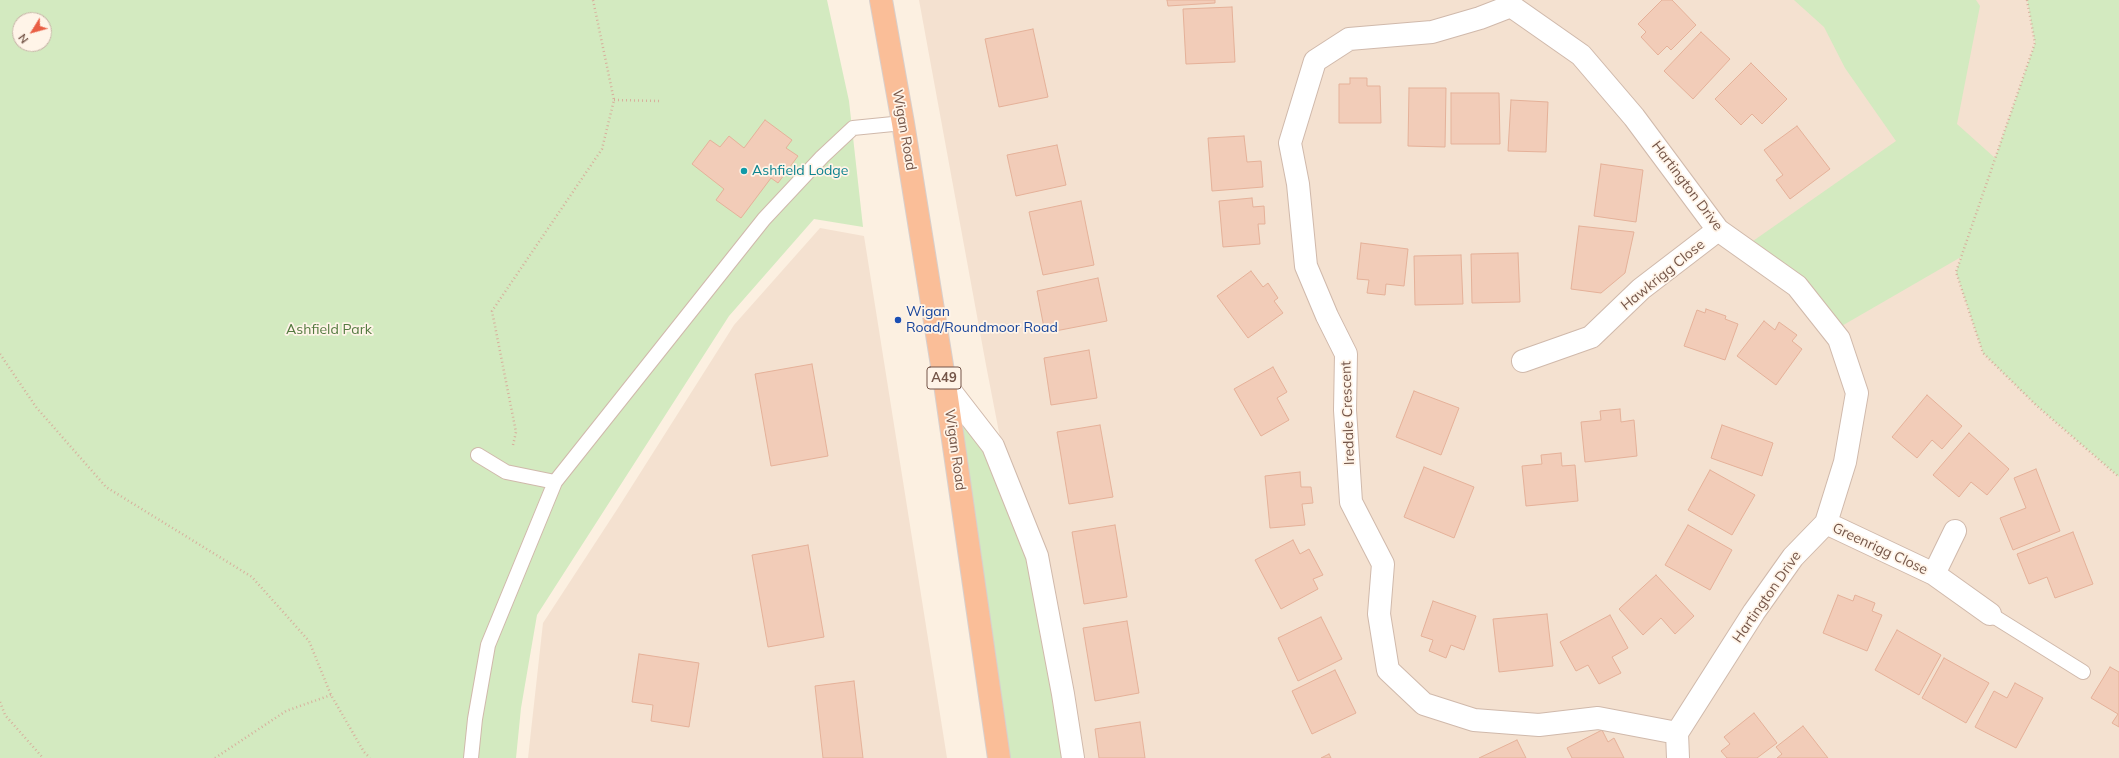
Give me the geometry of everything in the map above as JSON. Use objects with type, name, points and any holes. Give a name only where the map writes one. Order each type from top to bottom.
[{"type":"highway","name":"Wigan Road","points":[[882,0],[904,123],[945,384],[999,758]]},
{"type":"street","name":"Hartington Drive","points":[[1510,3],[1581,55],[1634,117],[1718,230],[1797,286],[1839,339],[1857,393],[1846,462],[1826,523],[1793,556],[1754,612],[1678,733]]},
{"type":"street","name":"Iredale Crescent","points":[[1510,3],[1480,18],[1432,32],[1349,39],[1315,61],[1290,143],[1298,184],[1306,266],[1327,316],[1346,354],[1345,410],[1352,502],[1383,564],[1379,614],[1388,670],[1424,704],[1474,720],[1539,725],[1598,718],[1678,733]]},
{"type":"street","name":"Hawkrigg Close","points":[[1523,361],[1591,337],[1641,289],[1718,230]]},
{"type":"street","points":[[945,384],[993,446],[1037,556],[1063,694],[1073,758]]},
{"type":"street","name":"Greenrigg Close","points":[[1826,523],[1934,574],[1990,614]]},
{"type":"street","name":"Greenrigg Close","points":[[1934,574],[1955,532]]},
{"type":"street","points":[[1678,733],[1678,758]]},
{"type":"lane","points":[[471,758],[488,645],[555,482],[764,219],[822,157],[853,128],[904,123]]},
{"type":"lane","points":[[478,455],[506,472],[555,482]]},
{"type":"lane","points":[[1990,614],[2083,672]]},
{"type":"path","points":[[506,472],[516,432],[492,311],[602,149],[614,100],[593,0]]},
{"type":"path","points":[[2027,0],[2036,43],[1956,272],[1983,353],[2037,406],[2119,477]]},
{"type":"path","points":[[614,100],[660,101]]},
{"type":"path","points":[[0,354],[36,407],[106,487],[252,577],[309,641],[331,695],[364,752],[370,758]]},
{"type":"path","points":[[215,758],[286,711],[331,695]]},
{"type":"path","points":[[0,702],[5,715],[42,758]]},
{"type":"shaded area","points":[[919,0],[2027,0],[2035,43],[1956,272],[2037,406],[2119,477],[2119,758],[1062,758],[986,365]]},
{"type":"shaded area","points":[[820,228],[864,236],[947,758],[528,758],[543,623],[734,325]]},
{"type":"green space","name":"Ashfield Park","points":[[0,0],[827,0],[849,101],[863,227],[814,219],[729,316],[537,615],[521,708],[516,758],[0,758]]},
{"type":"green space","points":[[1794,0],[1976,0],[1980,6],[1957,124],[1995,158],[2035,43],[2027,0],[2119,0],[2119,477],[2037,406],[1983,353],[1956,272],[1961,257],[1833,331],[1743,248],[1896,141],[1845,68],[1824,27]]},
{"type":"green space","points":[[945,384],[993,446],[1037,556],[1073,758],[999,758]]},
{"type":"building","points":[[1167,0],[1215,0],[1215,3],[1168,6]]},
{"type":"building","points":[[1662,0],[1672,0],[1696,25],[1671,50],[1667,46],[1658,55],[1641,37],[1646,32],[1638,24]]},
{"type":"building","points":[[1232,7],[1235,62],[1186,64],[1183,9]]},
{"type":"building","points":[[1033,29],[1048,97],[999,107],[985,39]]},
{"type":"building","points":[[1701,32],[1730,59],[1693,99],[1664,71]]},
{"type":"building","points":[[1751,63],[1787,99],[1762,124],[1752,114],[1741,125],[1715,99]]},
{"type":"building","points":[[1350,78],[1367,78],[1367,86],[1380,86],[1381,123],[1339,123],[1339,84],[1350,84]]},
{"type":"building","points":[[1409,88],[1446,88],[1445,147],[1408,146]]},
{"type":"building","points":[[1451,93],[1499,93],[1500,144],[1451,144]]},
{"type":"building","points":[[1511,100],[1548,102],[1546,152],[1508,151]]},
{"type":"building","name":"Ashfield Lodge","points":[[765,120],[792,140],[786,148],[798,156],[778,183],[771,178],[741,218],[716,200],[724,189],[692,164],[710,140],[720,147],[729,136],[744,148]]},
{"type":"building","points":[[1797,126],[1830,169],[1790,199],[1776,180],[1783,175],[1764,150]]},
{"type":"building","points":[[1244,136],[1247,162],[1261,161],[1263,187],[1212,191],[1208,138]]},
{"type":"building","points":[[1057,145],[1066,185],[1016,196],[1007,155]]},
{"type":"building","points":[[1601,164],[1643,170],[1636,222],[1594,216]]},
{"type":"building","points":[[1252,198],[1253,207],[1264,206],[1265,224],[1258,224],[1260,244],[1223,247],[1219,201]]},
{"type":"building","points":[[1081,201],[1094,265],[1043,275],[1029,212]]},
{"type":"building","points":[[1579,226],[1634,232],[1625,273],[1601,293],[1571,289]]},
{"type":"building","points":[[1361,243],[1408,249],[1404,286],[1386,284],[1385,295],[1367,293],[1369,280],[1357,279]]},
{"type":"building","points":[[1518,253],[1520,302],[1472,303],[1471,254]]},
{"type":"building","points":[[1461,255],[1463,304],[1415,305],[1414,256]]},
{"type":"building","points":[[1251,271],[1263,287],[1268,283],[1278,298],[1274,301],[1283,313],[1248,338],[1217,296]]},
{"type":"building","points":[[1098,278],[1107,321],[1045,333],[1037,291]]},
{"type":"building","points":[[1706,309],[1726,316],[1725,319],[1738,324],[1725,360],[1684,346],[1697,310],[1705,313]]},
{"type":"building","points":[[1764,321],[1775,330],[1779,322],[1797,335],[1792,341],[1802,349],[1776,385],[1737,356]]},
{"type":"building","points":[[1089,350],[1097,398],[1051,405],[1044,358]]},
{"type":"building","points":[[812,364],[828,456],[771,466],[755,374]]},
{"type":"building","points":[[1273,367],[1287,392],[1277,398],[1289,420],[1261,436],[1234,389]]},
{"type":"building","points":[[1414,391],[1459,408],[1441,455],[1396,437]]},
{"type":"building","points":[[1927,395],[1962,426],[1942,449],[1932,440],[1917,458],[1892,437]]},
{"type":"building","points":[[1620,409],[1621,422],[1634,420],[1637,456],[1585,462],[1581,422],[1601,420],[1600,411]]},
{"type":"building","points":[[1100,425],[1113,497],[1069,504],[1057,432]]},
{"type":"building","points":[[1722,425],[1773,443],[1762,476],[1711,458]]},
{"type":"building","points":[[1969,433],[2009,469],[1987,495],[1971,482],[1959,497],[1933,475]]},
{"type":"building","points":[[1561,453],[1562,466],[1575,465],[1578,501],[1526,506],[1522,466],[1542,464],[1541,455]]},
{"type":"building","points":[[1424,467],[1474,487],[1454,538],[1404,517]]},
{"type":"building","points":[[2036,469],[2060,531],[2013,550],[2000,518],[2026,508],[2014,478]]},
{"type":"building","points":[[1710,470],[1755,495],[1732,535],[1688,510]]},
{"type":"building","points":[[1300,472],[1301,487],[1311,487],[1313,503],[1302,504],[1305,525],[1270,528],[1265,476]]},
{"type":"building","points":[[1115,525],[1127,597],[1084,604],[1072,532]]},
{"type":"building","points":[[1688,525],[1732,550],[1710,590],[1665,565]]},
{"type":"building","points":[[2073,532],[2093,584],[2055,598],[2047,577],[2029,584],[2017,554]]},
{"type":"building","points":[[1293,540],[1300,554],[1309,549],[1323,575],[1313,579],[1318,589],[1281,609],[1255,560]]},
{"type":"building","points":[[808,545],[824,637],[768,647],[752,555]]},
{"type":"building","points":[[1656,575],[1694,616],[1675,634],[1661,618],[1643,635],[1619,609]]},
{"type":"building","points":[[1838,595],[1853,601],[1855,595],[1875,603],[1872,611],[1882,615],[1867,651],[1823,633]]},
{"type":"building","points":[[1433,601],[1476,616],[1464,650],[1451,645],[1446,658],[1429,651],[1433,640],[1421,636]]},
{"type":"building","points":[[1547,614],[1553,666],[1499,672],[1493,619]]},
{"type":"building","points":[[1610,615],[1628,648],[1612,657],[1621,673],[1599,684],[1588,665],[1576,671],[1560,642]]},
{"type":"building","points":[[1321,617],[1342,659],[1298,681],[1278,638]]},
{"type":"building","points":[[1127,621],[1139,693],[1095,701],[1083,628]]},
{"type":"building","points":[[1897,630],[1941,655],[1919,695],[1875,670]]},
{"type":"building","points":[[639,654],[699,663],[689,727],[651,721],[653,705],[632,702]]},
{"type":"building","points":[[1944,658],[1989,683],[1966,723],[1922,698]]},
{"type":"building","points":[[2110,667],[2119,672],[2119,727],[2112,723],[2118,714],[2091,698]]},
{"type":"building","points":[[1335,670],[1356,713],[1312,734],[1292,691]]},
{"type":"building","points":[[854,681],[863,758],[823,758],[815,686]]},
{"type":"building","points":[[2015,683],[2043,698],[2016,748],[1975,727],[1994,691],[2007,698]]},
{"type":"building","points":[[1754,713],[1777,743],[1757,758],[1727,758],[1721,751],[1730,744],[1724,737]]},
{"type":"building","points":[[1140,722],[1145,758],[1099,758],[1095,729]]},
{"type":"building","points":[[1803,726],[1828,758],[1777,758],[1782,754],[1776,747]]},
{"type":"building","points":[[1602,730],[1608,742],[1614,738],[1624,758],[1572,758],[1567,748]]},
{"type":"building","points":[[1517,740],[1526,758],[1479,758]]},
{"type":"building","points":[[1329,754],[1331,758],[1321,758]]},
{"type":"place","name":"Ashfield Lodge","points":[[744,171]]},
{"type":"place","name":"Wigan Road/Roundmoor Road","points":[[898,320]]}]
